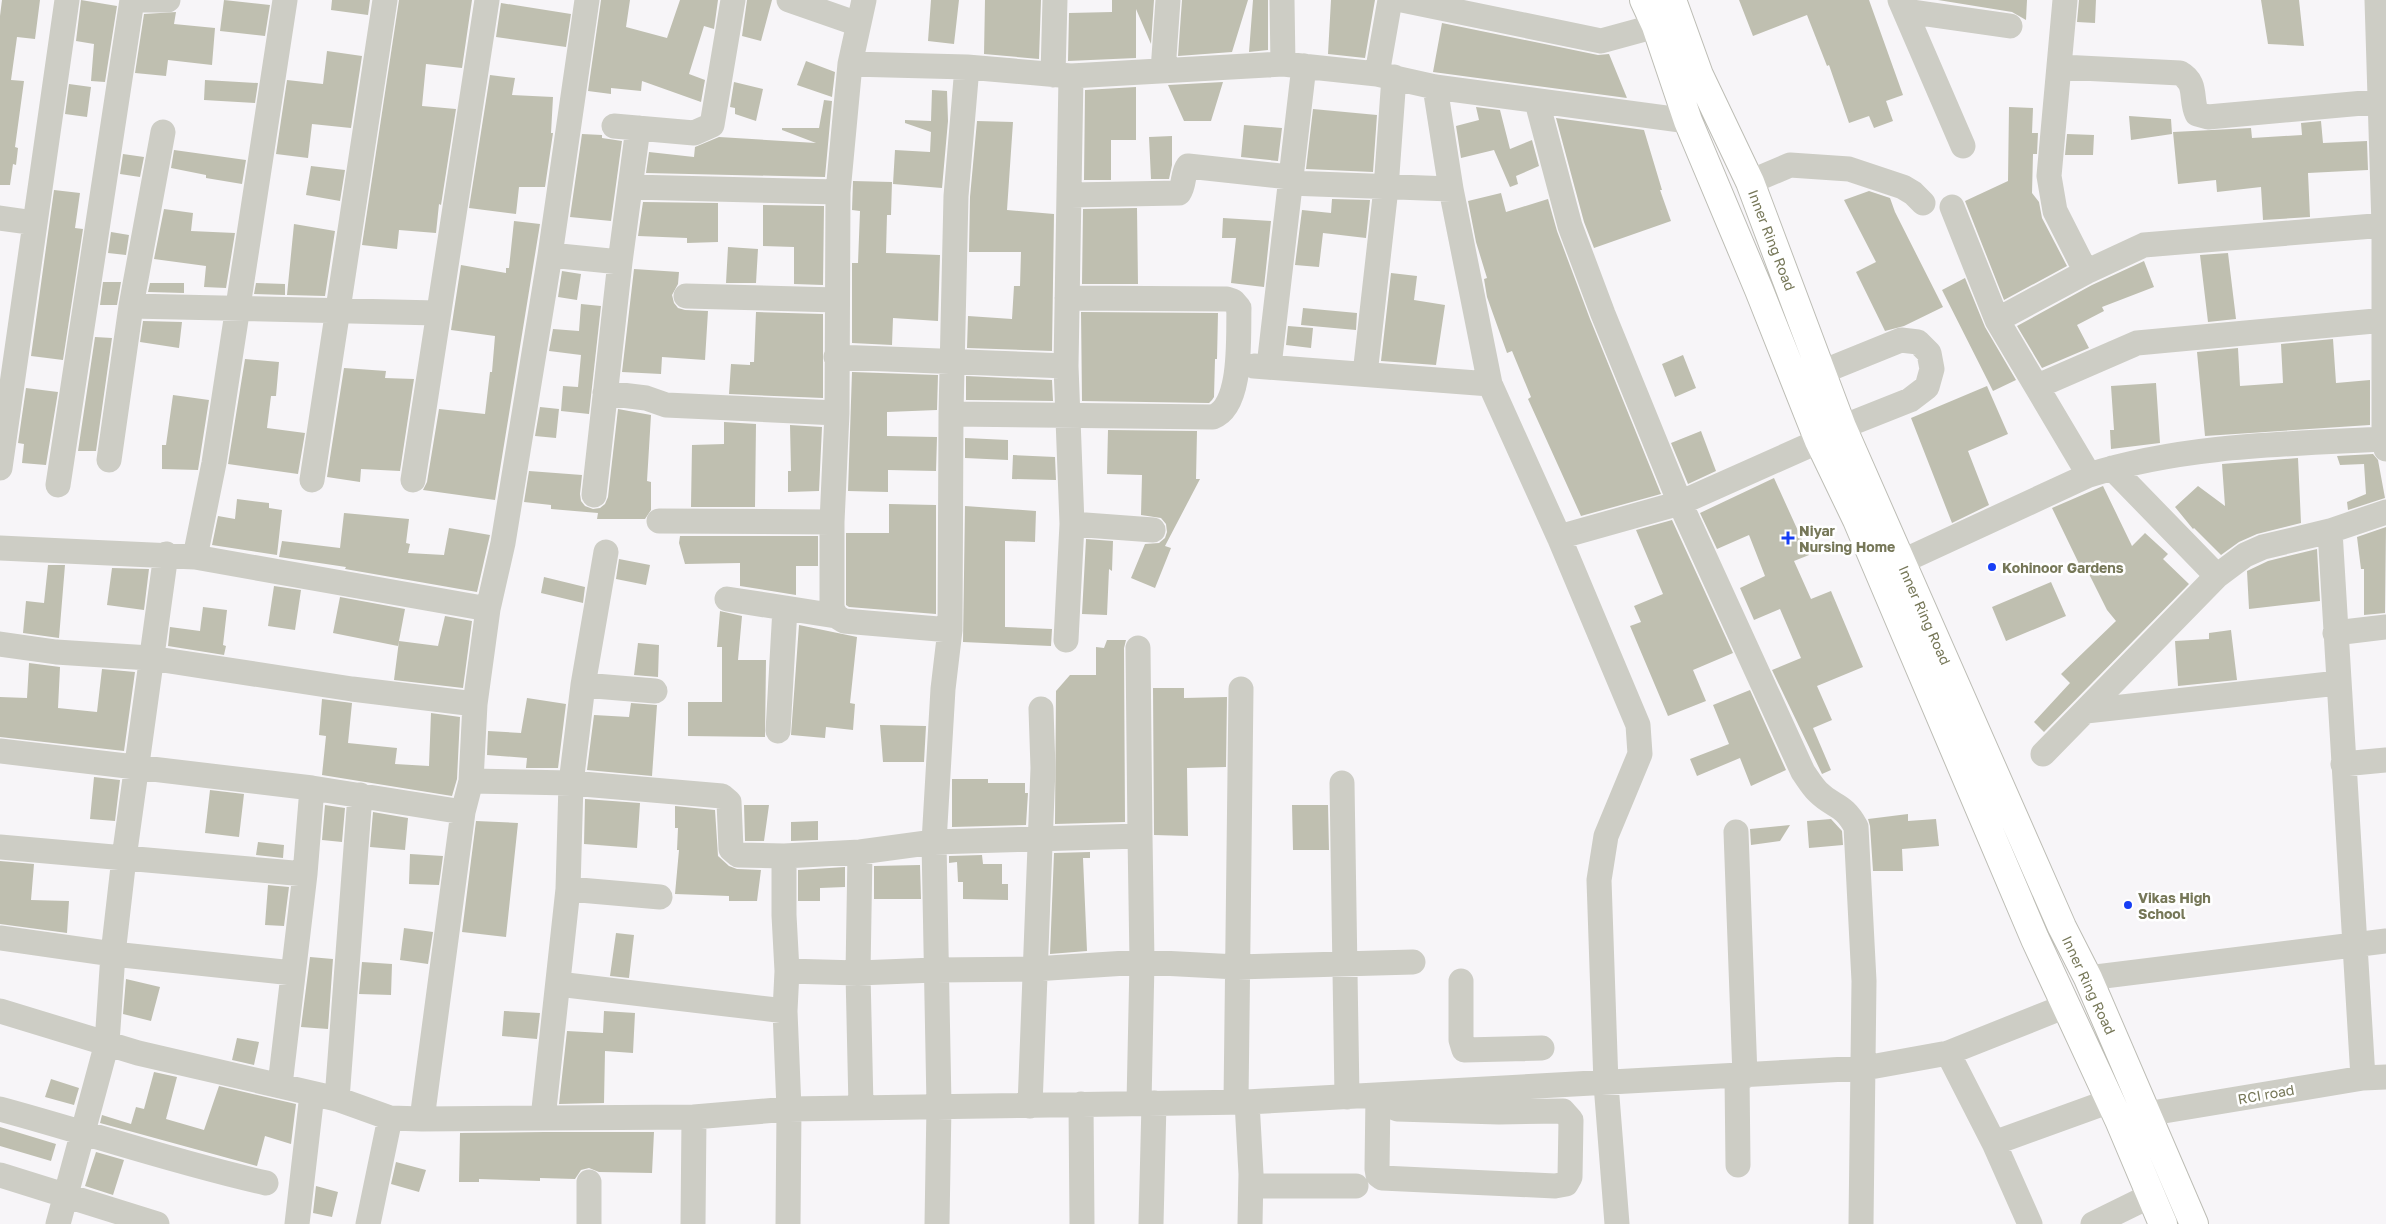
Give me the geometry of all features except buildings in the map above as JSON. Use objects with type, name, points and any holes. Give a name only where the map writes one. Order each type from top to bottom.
[{"type":"highway","name":"Inner Ring Road","points":[[1644,0],[1656,26],[1688,121],[1759,290],[1819,441],[1857,520],[2031,930],[2110,1101],[2163,1224]]},
{"type":"highway","name":"Inner Ring Road","points":[[1672,0],[1699,75],[1750,182],[1842,427],[2062,927],[2088,978],[2194,1224]]},
{"type":"street","points":[[0,468],[67,0]]},
{"type":"street","points":[[58,485],[133,0],[168,0]]},
{"type":"street","points":[[195,557],[214,463],[284,0]]},
{"type":"street","points":[[312,480],[385,0]]},
{"type":"street","points":[[413,480],[437,313],[487,0]]},
{"type":"street","points":[[422,1119],[463,812],[471,781],[475,704],[488,609],[503,543],[550,255],[587,0]]},
{"type":"street","points":[[594,495],[620,262],[632,187],[626,127],[694,133],[712,125],[733,0]]},
{"type":"street","points":[[789,0],[858,24]]},
{"type":"street","points":[[836,616],[832,608],[832,522],[837,413],[838,192],[850,64],[864,0]]},
{"type":"street","points":[[1055,0],[1070,194],[1066,366],[1072,524],[1066,640]]},
{"type":"street","points":[[1163,71],[1168,0]]},
{"type":"street","points":[[1269,366],[1289,180],[1293,65],[1282,0]]},
{"type":"street","points":[[1365,374],[1386,188],[1386,76],[1390,0]]},
{"type":"street","points":[[1402,0],[1601,41],[1656,26]]},
{"type":"street","points":[[2065,0],[2060,67],[2051,137],[2049,176],[2051,193],[2064,231],[2086,272]]},
{"type":"street","points":[[1901,562],[2089,475],[2112,468],[2212,448],[2385,444],[2384,101],[2377,0]]},
{"type":"street","points":[[1902,6],[2010,26]]},
{"type":"street","points":[[1902,6],[1963,146]]},
{"type":"street","points":[[850,64],[967,66],[1062,75],[1293,65],[1386,76],[1435,87],[1537,102],[1688,121]]},
{"type":"street","points":[[938,1224],[939,1105],[934,842],[943,689],[950,630],[951,414],[954,362],[956,196],[967,66]]},
{"type":"street","points":[[2060,67],[2180,73],[2192,84],[2195,108],[2198,114],[2208,117],[2384,101]]},
{"type":"street","points":[[1435,87],[1451,189],[1490,384],[1559,537],[1638,725],[1640,754],[1606,836],[1598,880],[1606,1084],[1617,1224]]},
{"type":"street","points":[[1537,102],[1570,226],[1602,314],[1680,502],[1803,772],[1819,793],[1840,806],[1850,816],[1856,827],[1864,982],[1865,1068],[1861,1224]]},
{"type":"street","points":[[108,460],[131,306],[163,132]]},
{"type":"street","points":[[1750,182],[1790,165],[1849,169],[1903,187],[1914,193],[1922,203]]},
{"type":"street","points":[[1070,194],[1179,193],[1183,187],[1185,170],[1188,166],[1289,180],[1386,188],[1451,189]]},
{"type":"street","points":[[632,187],[838,192]]},
{"type":"street","points":[[1952,208],[1997,320],[2038,386],[2089,475]]},
{"type":"street","points":[[0,218],[35,223]]},
{"type":"street","points":[[1997,320],[2086,272],[2144,245],[2385,225]]},
{"type":"street","points":[[550,255],[620,262]]},
{"type":"street","points":[[686,296],[837,300]]},
{"type":"street","points":[[951,414],[1213,417],[1222,414],[1229,405],[1238,366],[1239,308],[1233,302],[1227,299],[1067,298]]},
{"type":"street","points":[[131,306],[236,310],[339,310],[437,313]]},
{"type":"street","points":[[2038,386],[2137,342],[2384,320]]},
{"type":"street","points":[[1559,537],[1680,502],[1819,441],[1842,427],[1910,400],[1927,387],[1932,369],[1929,353],[1918,342],[1901,340],[1822,372]]},
{"type":"street","points":[[836,357],[1066,366]]},
{"type":"street","points":[[1238,366],[1269,366],[1490,384]]},
{"type":"street","points":[[604,393],[646,398],[666,405],[837,413]]},
{"type":"street","points":[[2112,468],[2217,576]]},
{"type":"street","points":[[2043,754],[2217,576],[2245,554],[2287,541],[2330,531],[2386,512]]},
{"type":"street","points":[[659,521],[832,522]]},
{"type":"street","points":[[1072,524],[1153,530]]},
{"type":"street","points":[[2330,531],[2354,945],[2374,1077]]},
{"type":"street","points":[[0,548],[166,554],[195,557],[488,609]]},
{"type":"street","points":[[543,1118],[568,889],[571,783],[583,685],[606,552]]},
{"type":"street","points":[[58,1224],[107,1042],[113,954],[124,858],[150,658],[166,554]]},
{"type":"street","points":[[727,599],[836,616],[844,621],[950,630]]},
{"type":"street","points":[[778,731],[785,608]]},
{"type":"street","points":[[2335,633],[2386,627]]},
{"type":"street","points":[[0,644],[56,652],[150,658],[352,689],[475,704]]},
{"type":"street","points":[[1138,648],[1142,962],[1151,1224]]},
{"type":"street","points":[[2086,711],[2338,682]]},
{"type":"street","points":[[583,685],[655,691]]},
{"type":"street","points":[[1241,689],[1237,967],[1241,1102],[1251,1186],[1250,1224]]},
{"type":"street","points":[[1030,1106],[1043,768],[1041,709]]},
{"type":"street","points":[[0,751],[312,788],[463,812]]},
{"type":"street","points":[[2343,764],[2386,760]]},
{"type":"street","points":[[471,781],[571,783],[722,796],[729,802],[731,849],[738,855],[784,856],[860,852],[934,842],[1140,836]]},
{"type":"street","points":[[1342,783],[1347,1097]]},
{"type":"street","points":[[280,1085],[305,874],[312,788]]},
{"type":"street","points":[[337,1099],[360,795]]},
{"type":"street","points":[[1736,832],[1741,1076],[1738,1165]]},
{"type":"street","points":[[0,846],[305,874]]},
{"type":"street","points":[[860,852],[858,973],[861,1107]]},
{"type":"street","points":[[784,856],[784,914],[787,971],[784,1010],[789,1109],[788,1224]]},
{"type":"street","points":[[568,889],[660,897]]},
{"type":"street","points":[[0,938],[113,954],[293,973]]},
{"type":"street","points":[[2088,978],[2386,941]]},
{"type":"street","points":[[787,971],[858,973],[1034,969],[1142,962],[1237,967],[1413,962]]},
{"type":"street","points":[[1461,981],[1461,1040],[1464,1050],[1542,1048]]},
{"type":"street","points":[[558,984],[784,1010]]},
{"type":"street","points":[[0,1011],[138,1053],[337,1099],[390,1118],[422,1119],[694,1117],[789,1109],[939,1105],[1030,1106],[1241,1102],[1347,1097],[1392,1103],[1434,1102],[1606,1084],[1865,1068],[1948,1053],[2066,1006]]},
{"type":"street","points":[[1481,1051],[1494,1097]]},
{"type":"street","points":[[1948,1053],[1994,1143],[2030,1224]]},
{"type":"street","name":"RCI road","points":[[2146,1114],[2374,1077]]},
{"type":"street","points":[[297,1224],[312,1094]]},
{"type":"street","points":[[1392,1103],[1378,1169],[1378,1175],[1382,1178],[1556,1186],[1566,1184],[1570,1177],[1571,1120],[1569,1116],[1562,1111],[1494,1097]]},
{"type":"street","points":[[1994,1143],[2110,1101]]},
{"type":"street","points":[[1081,1104],[1082,1224]]},
{"type":"street","points":[[0,1109],[84,1132],[170,1160],[266,1184]]},
{"type":"street","points":[[694,1117],[694,1224]]},
{"type":"street","points":[[368,1224],[390,1118]]},
{"type":"street","points":[[0,1175],[157,1224]]},
{"type":"street","points":[[589,1182],[589,1224]]},
{"type":"street","points":[[1251,1186],[1356,1186]]},
{"type":"street","points":[[2093,1224],[2152,1195]]},
{"type":"place","name":"Niyar Nursing Home","points":[[1788,538]]},
{"type":"place","name":"Kohinoor Gardens","points":[[1992,567]]},
{"type":"place","name":"Vikas High School","points":[[2128,905]]}]
